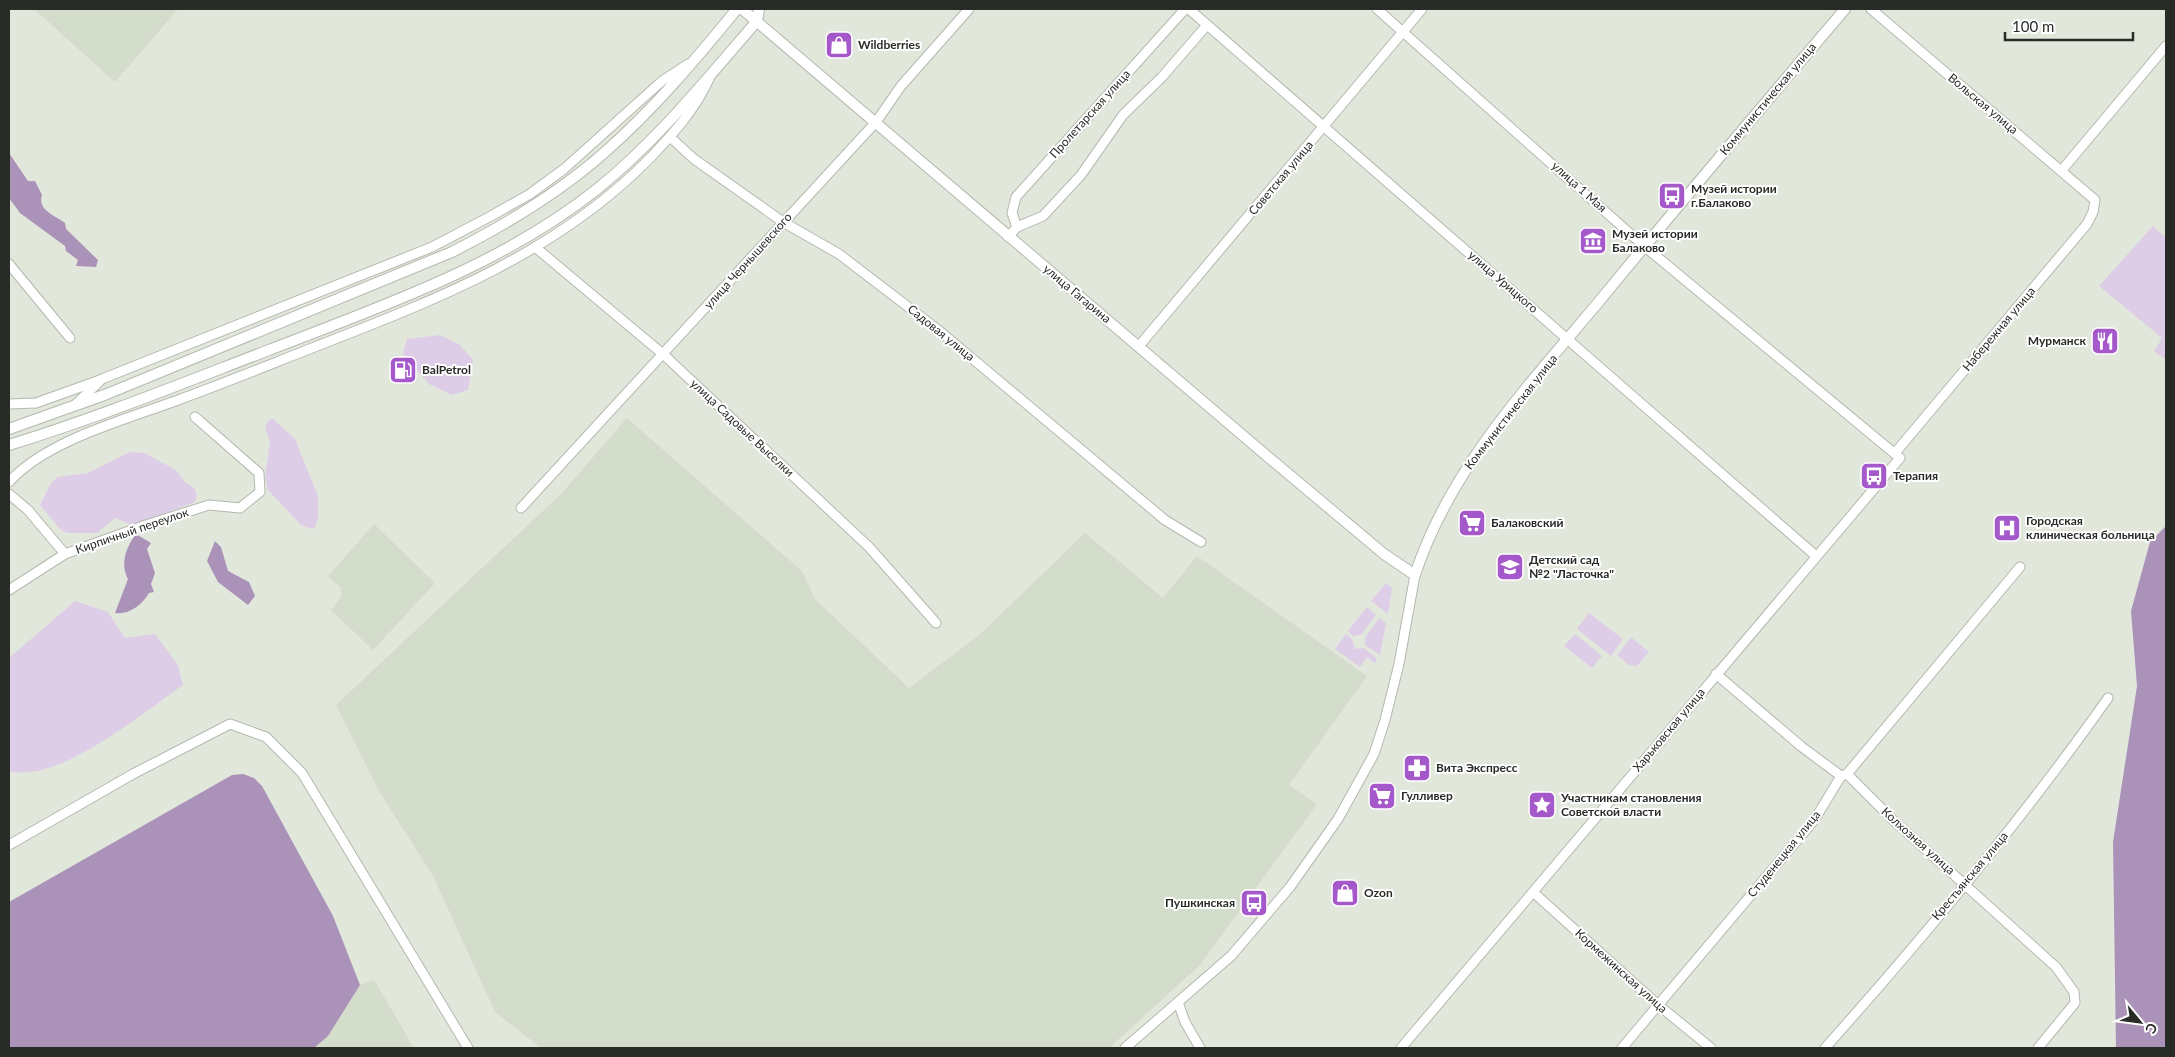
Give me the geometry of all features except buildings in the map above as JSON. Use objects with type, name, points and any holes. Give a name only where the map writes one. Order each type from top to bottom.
[{"type":"main road","points":[[9,429],[75,405],[452,252],[498,228],[550,195],[604,153],[664,95],[737,9]]},
{"type":"main road","name":"улица Гагарина","points":[[742,9],[1384,554],[1415,575]]},
{"type":"main road","points":[[9,445],[354,317],[473,267],[513,246],[555,220],[596,190],[663,128],[757,21],[759,9]]},
{"type":"main road","name":"Коммунистическая улица","points":[[1415,575],[1432,528],[1461,476],[1496,427],[1644,246],[1845,9]]},
{"type":"street","name":"улица Чернышевского","points":[[521,508],[664,355],[876,122],[906,80],[969,9]]},
{"type":"street","name":"Пролетарская улица","points":[[1017,227],[1012,213],[1016,197],[1184,9]]},
{"type":"street","name":"улица Урицкого","points":[[1188,9],[1816,556]]},
{"type":"street","name":"улица 1 Мая","points":[[1377,9],[1644,246],[1897,455]]},
{"type":"street","name":"Советская улица","points":[[1139,346],[1422,9]]},
{"type":"street","name":"Вольская улица","points":[[1871,9],[2095,200]]},
{"type":"street","name":"Пролетарская улица","points":[[1008,236],[1017,227],[1043,216],[1081,175],[1123,114],[1162,77],[1207,25]]},
{"type":"street","points":[[2062,170],[2166,46]]},
{"type":"street","points":[[9,404],[36,403],[102,379],[432,246],[530,194],[564,169],[662,81],[695,60]]},
{"type":"street","points":[[9,482],[21,469],[38,456],[113,423],[266,366],[453,291],[502,268],[593,208],[634,174],[670,137],[691,111],[711,75]]},
{"type":"street","name":"Садовая улица","points":[[670,137],[694,159],[783,222],[847,260],[937,329],[1165,520],[1202,542]]},
{"type":"street","name":"Набережная улица","points":[[1897,455],[2087,224],[2093,212],[2095,200]]},
{"type":"street","name":"улица Садовые Выселки","points":[[535,247],[664,355],[869,547],[936,623]]},
{"type":"street","points":[[9,264],[70,338]]},
{"type":"street","points":[[75,405],[102,379]]},
{"type":"street","name":"Кирпичный переулок","points":[[9,590],[65,554],[209,505],[240,508],[260,492],[260,472],[195,417]]},
{"type":"street","points":[[86,418],[113,423]]},
{"type":"street","name":"Харьковская улица","points":[[1400,1048],[1816,556],[1897,455]]},
{"type":"street","points":[[9,494],[28,510],[65,554]]},
{"type":"street","name":"Студенецкая улица","points":[[1622,1048],[1814,819],[1844,775],[2020,567]]},
{"type":"street","name":"Коммунистическая улица","points":[[1125,1048],[1230,956],[1263,920],[1323,842],[1358,786],[1374,754],[1385,720],[1399,664],[1415,575]]},
{"type":"street","name":"Колхозная улица","points":[[1716,674],[1802,747],[1844,775],[2056,967],[2074,992],[2075,1003],[2038,1048]]},
{"type":"street","name":"Крестьянская улица","points":[[1825,1048],[1872,995],[2054,775],[2108,698]]},
{"type":"street","points":[[9,845],[133,774],[230,724],[266,738],[302,773],[468,1048]]},
{"type":"street","name":"Кормежинская улица","points":[[1533,892],[1657,1004],[1711,1048]]},
{"type":"street","points":[[1178,1002],[1185,1022],[1200,1048]]},
{"type":"shaded area","points":[[34,9],[178,9],[115,82]]},
{"type":"shaded area","points":[[9,153],[28,181],[35,181],[42,195],[41,200],[44,208],[65,223],[66,229],[98,260],[96,267],[76,266],[78,260],[66,251],[65,246],[20,213],[9,198]]},
{"type":"shaded area","points":[[2153,226],[2166,238],[2166,360],[2154,351],[2162,338],[2099,286]]},
{"type":"shaded area","points":[[440,335],[460,345],[473,360],[468,390],[452,395],[429,384],[403,354],[407,339]]},
{"type":"shaded area","points":[[627,418],[802,571],[815,599],[909,688],[978,636],[1085,533],[1163,598],[1197,556],[1367,676],[1289,785],[1317,804],[1200,965],[1109,1048],[541,1048],[495,1012],[433,876],[379,791],[336,705],[562,493]]},
{"type":"shaded area","points":[[273,419],[295,439],[318,496],[318,517],[315,528],[312,529],[301,525],[268,490],[265,476],[270,443],[265,426],[269,420]]},
{"type":"shaded area","points":[[130,452],[144,453],[176,470],[185,482],[194,488],[197,495],[195,502],[139,523],[129,524],[115,518],[97,533],[67,533],[60,529],[40,505],[51,483],[58,477],[88,473]]},
{"type":"shaded area","points":[[374,524],[435,583],[373,650],[331,610],[341,597],[341,588],[328,576]]},
{"type":"shaded area","points":[[2166,526],[2166,1048],[2116,1048],[2113,842],[2137,686],[2131,611],[2150,542]]},
{"type":"shaded area","points":[[136,534],[151,543],[147,549],[155,573],[151,584],[154,592],[149,593],[139,605],[130,611],[115,613],[128,579],[124,567],[125,556],[129,544]]},
{"type":"shaded area","points":[[215,541],[221,547],[228,571],[249,582],[255,596],[248,605],[218,582],[207,561]]},
{"type":"shaded area","points":[[1386,583],[1392,588],[1388,614],[1371,601]]},
{"type":"shaded area","points":[[75,601],[108,612],[125,638],[155,634],[178,665],[183,685],[123,728],[75,757],[51,767],[29,772],[9,771],[9,658]]},
{"type":"shaded area","points":[[1367,607],[1376,615],[1362,634],[1353,636],[1348,631]]},
{"type":"shaded area","points":[[1589,613],[1623,639],[1611,656],[1577,629]]},
{"type":"shaded area","points":[[1379,618],[1386,623],[1380,655],[1365,645],[1365,638]]},
{"type":"shaded area","points":[[1346,634],[1352,639],[1355,649],[1364,648],[1377,659],[1375,663],[1367,657],[1360,667],[1335,649]]},
{"type":"shaded area","points":[[1575,634],[1602,656],[1592,668],[1564,646]]},
{"type":"shaded area","points":[[1631,637],[1649,652],[1637,666],[1629,665],[1617,655]]},
{"type":"shaded area","points":[[243,774],[254,778],[262,786],[333,916],[360,985],[328,1036],[314,1048],[9,1048],[9,902],[232,775]]},
{"type":"shaded area","points":[[374,980],[413,1046],[409,1048],[314,1048],[328,1036],[360,985]]},
{"type":"place","name":"Wildberries","points":[[839,45]]},
{"type":"place","name":"Музей истории г.Балаково","points":[[1672,196]]},
{"type":"place","name":"Музей истории Балаково","points":[[1593,241]]},
{"type":"place","name":"Мурманск","points":[[2105,341]]},
{"type":"place","name":"BalPetrol","points":[[403,370]]},
{"type":"place","name":"Терапия","points":[[1874,476]]},
{"type":"place","name":"Балаковский","points":[[1472,523]]},
{"type":"place","name":"Городская клиническая больница","points":[[2007,528]]},
{"type":"place","name":"Детский сад №2 \"Ласточка\"","points":[[1510,567]]},
{"type":"place","name":"Вита Экспресс","points":[[1417,768]]},
{"type":"place","name":"Гулливер","points":[[1382,796]]},
{"type":"place","name":"Участникам становления Советской власти","points":[[1542,805]]},
{"type":"place","name":"Ozon","points":[[1345,893]]},
{"type":"place","name":"Пушкинская","points":[[1254,903]]}]
